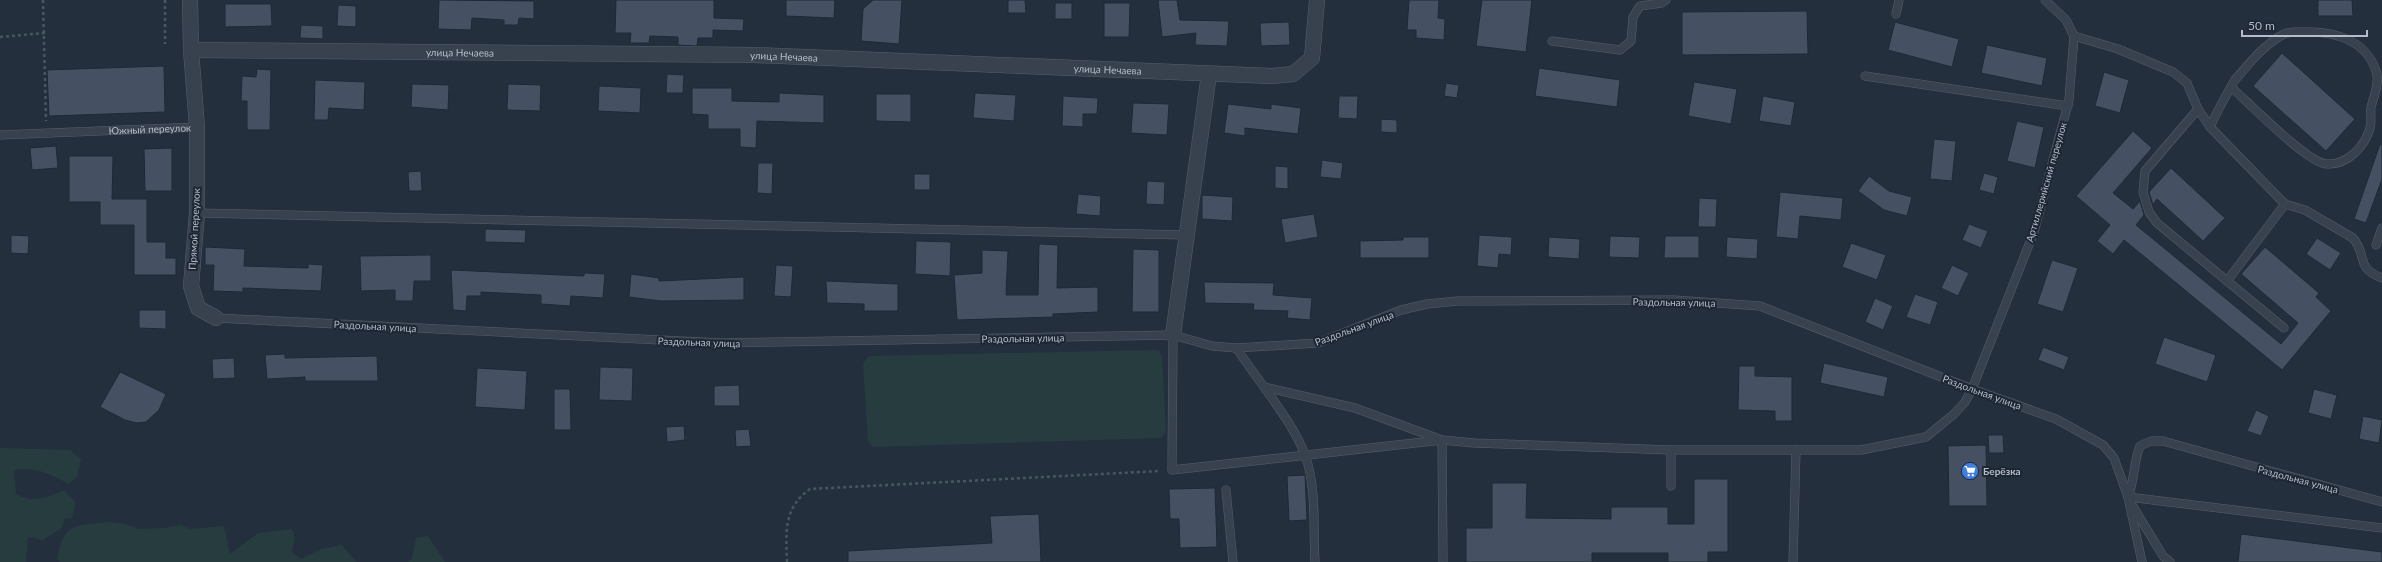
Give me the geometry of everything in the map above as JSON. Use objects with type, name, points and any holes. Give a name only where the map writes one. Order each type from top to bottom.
[{"type":"street","name":"Южный переулок","points":[[190,0],[190,50],[197,127]]},
{"type":"street","name":"улица Нечаева","points":[[190,50],[754,55],[1272,76],[1294,74],[1312,58],[1316,0]]},
{"type":"street","points":[[1174,335],[1186,235],[1209,74]]},
{"type":"street","name":"Прямой переулок","points":[[197,127],[197,213],[191,286],[198,308],[216,318]]},
{"type":"lane","points":[[1552,40],[1620,50],[1631,41],[1633,16],[1640,6],[1662,3],[1666,0]]},
{"type":"lane","points":[[1896,14],[1899,0]]},
{"type":"lane","points":[[2045,0],[2066,20],[2074,36],[2118,49],[2173,72],[2187,84],[2198,109],[2210,127],[2284,204],[2305,210],[2353,238],[2358,244],[2365,267],[2369,273],[2382,278]]},
{"type":"lane","points":[[2210,127],[2231,87],[2267,44],[2286,33],[2318,32],[2339,35],[2356,44],[2369,57],[2377,72],[2370,113],[2370,127],[2361,148],[2344,160],[2326,164],[2306,155],[2231,87]]},
{"type":"lane","name":"Артиллерийский переулок","points":[[1442,440],[1474,444],[1671,450],[1861,450],[1926,437],[1954,414],[1965,402],[1972,389],[2034,232],[2068,106],[2074,36]]},
{"type":"lane","points":[[1864,76],[2068,106]]},
{"type":"lane","points":[[2198,109],[2146,172],[2143,192],[2149,212],[2157,223],[2284,328]]},
{"type":"lane","name":"Южный переулок","points":[[0,135],[197,127]]},
{"type":"lane","points":[[2226,281],[2284,204]]},
{"type":"lane","points":[[197,213],[1186,235]]},
{"type":"lane","points":[[2376,245],[2382,228]]},
{"type":"lane","name":"Раздольная улица","points":[[216,318],[722,343],[1174,335],[1212,346],[1236,348],[1318,343],[1401,310],[1427,304],[1458,301],[1674,300],[1760,306],[1972,389],[2056,419],[2103,445],[2114,458],[2128,497]]},
{"type":"lane","points":[[1174,335],[1172,470],[1442,440]]},
{"type":"lane","points":[[1236,348],[1288,422],[1305,456],[1311,485],[1315,562]]},
{"type":"lane","points":[[1264,387],[1355,408],[1442,440]]},
{"type":"lane","points":[[1442,440],[1443,562]]},
{"type":"lane","name":"Раздольная улица","points":[[2128,497],[2134,479],[2136,457],[2140,446],[2152,441],[2164,441],[2382,502]]},
{"type":"lane","points":[[1671,450],[1671,486]]},
{"type":"lane","points":[[1793,562],[1796,450]]},
{"type":"lane","points":[[1226,490],[1233,562]]},
{"type":"lane","points":[[2128,497],[2382,528]]},
{"type":"lane","points":[[2128,497],[2142,562]]},
{"type":"lane","points":[[2128,497],[2163,556],[2170,562]]},
{"type":"path","points":[[44,0],[46,134]]},
{"type":"path","points":[[165,0],[165,44]]},
{"type":"path","points":[[0,37],[45,34]]},
{"type":"path","points":[[788,562],[786,526],[799,497],[810,490],[1172,470]]},
{"type":"green space","points":[[1159,351],[1162,356],[1166,432],[1160,438],[874,447],[868,442],[863,363],[869,356]]},
{"type":"green space","points":[[0,448],[70,450],[81,459],[77,477],[68,484],[56,477],[35,470],[14,470],[16,494],[28,499],[34,499],[46,497],[64,490],[76,503],[72,518],[64,519],[62,528],[43,540],[28,537],[26,562],[0,562]]},
{"type":"green space","points":[[108,522],[125,524],[139,529],[164,528],[180,525],[191,529],[224,526],[230,554],[258,533],[292,529],[295,538],[292,552],[301,559],[321,549],[342,545],[356,562],[60,562],[57,560],[63,539],[67,532],[72,528],[87,524]]},
{"type":"green space","points":[[428,536],[445,562],[408,562],[412,558],[416,538]]},
{"type":"building","points":[[439,0],[534,1],[534,19],[519,18],[518,25],[504,25],[504,20],[472,18],[471,30],[438,29]]},
{"type":"building","points":[[616,0],[714,0],[714,18],[744,19],[743,31],[713,30],[713,38],[698,38],[697,46],[678,45],[678,37],[650,36],[649,43],[630,43],[631,33],[615,33]]},
{"type":"building","points":[[786,0],[835,0],[834,18],[786,16]]},
{"type":"building","points":[[873,0],[902,0],[899,44],[861,41],[863,9]]},
{"type":"building","points":[[1008,0],[1025,0],[1026,13],[1008,13]]},
{"type":"building","points":[[1158,0],[1177,0],[1180,20],[1229,21],[1227,46],[1195,45],[1196,33],[1162,37]]},
{"type":"building","points":[[1409,0],[1439,0],[1438,18],[1445,19],[1444,40],[1416,38],[1416,30],[1407,30]]},
{"type":"building","points":[[1482,0],[1532,0],[1526,52],[1476,46]]},
{"type":"building","points":[[2318,0],[2352,0],[2353,16],[2318,16]]},
{"type":"building","points":[[1055,3],[1072,3],[1072,19],[1055,19]]},
{"type":"building","points":[[1104,3],[1130,3],[1129,37],[1104,37]]},
{"type":"building","points":[[225,4],[271,4],[272,26],[225,27]]},
{"type":"building","points":[[338,5],[356,6],[356,27],[337,26]]},
{"type":"building","points":[[1807,11],[1808,54],[1682,55],[1682,12]]},
{"type":"building","points":[[1289,22],[1290,45],[1261,46],[1260,23]]},
{"type":"building","points":[[1895,22],[1959,39],[1952,67],[1888,50]]},
{"type":"building","points":[[301,25],[323,26],[323,39],[300,38]]},
{"type":"building","points":[[1987,45],[2047,58],[2042,86],[1981,73]]},
{"type":"building","points":[[2282,53],[2355,119],[2326,151],[2253,86]]},
{"type":"building","points":[[164,66],[165,112],[49,116],[47,70]]},
{"type":"building","points":[[1539,68],[1620,80],[1617,107],[1535,96]]},
{"type":"building","points":[[257,69],[271,70],[270,130],[247,130],[247,101],[241,101],[242,76],[256,77]]},
{"type":"building","points":[[2104,72],[2129,80],[2120,113],[2095,106]]},
{"type":"building","points":[[667,74],[684,75],[683,93],[666,93]]},
{"type":"building","points":[[315,80],[365,82],[364,110],[329,108],[328,120],[314,120]]},
{"type":"building","points":[[1694,82],[1737,89],[1731,124],[1688,116]]},
{"type":"building","points":[[1446,83],[1459,85],[1457,98],[1444,96]]},
{"type":"building","points":[[412,84],[449,85],[448,110],[411,107]]},
{"type":"building","points":[[508,84],[541,85],[540,111],[507,110]]},
{"type":"building","points":[[599,86],[641,88],[640,113],[598,111]]},
{"type":"building","points":[[692,88],[732,88],[732,101],[779,102],[779,93],[824,95],[824,123],[757,121],[756,148],[740,147],[740,129],[708,129],[708,115],[692,114]]},
{"type":"building","points":[[975,93],[1016,95],[1014,121],[973,118]]},
{"type":"building","points":[[876,94],[911,94],[911,122],[876,121]]},
{"type":"building","points":[[1063,96],[1098,98],[1097,114],[1083,114],[1083,127],[1062,126]]},
{"type":"building","points":[[1339,96],[1358,96],[1357,119],[1338,118]]},
{"type":"building","points":[[1763,96],[1795,102],[1791,126],[1759,121]]},
{"type":"building","points":[[1133,103],[1169,104],[1167,135],[1131,133]]},
{"type":"building","points":[[1228,104],[1271,109],[1271,104],[1301,108],[1298,134],[1245,128],[1245,136],[1224,133]]},
{"type":"building","points":[[1381,119],[1397,120],[1397,133],[1381,132]]},
{"type":"building","points":[[2017,121],[2044,127],[2035,168],[2007,161]]},
{"type":"building","points":[[2133,131],[2152,148],[2113,193],[2133,209],[2140,201],[2144,215],[2136,225],[2281,344],[2298,323],[2241,274],[2265,247],[2319,293],[2316,297],[2331,311],[2282,370],[2124,240],[2113,254],[2097,241],[2110,225],[2076,196]]},
{"type":"building","points":[[1934,139],[1956,141],[1952,181],[1930,179]]},
{"type":"building","points":[[2380,144],[2382,145],[2382,179],[2366,223],[2354,219]]},
{"type":"building","points":[[56,146],[58,168],[32,170],[30,148]]},
{"type":"building","points":[[172,148],[172,191],[145,191],[144,149]]},
{"type":"building","points":[[69,156],[113,156],[112,199],[147,199],[147,242],[166,242],[166,258],[176,258],[176,275],[134,275],[134,225],[100,225],[100,202],[69,202]]},
{"type":"building","points":[[1322,160],[1343,163],[1341,179],[1320,177]]},
{"type":"building","points":[[758,163],[773,163],[772,194],[757,193]]},
{"type":"building","points":[[1275,166],[1288,167],[1288,189],[1275,188]]},
{"type":"building","points":[[2171,168],[2225,218],[2203,241],[2157,199],[2153,205],[2149,192]]},
{"type":"building","points":[[421,171],[422,191],[409,191],[408,172]]},
{"type":"building","points":[[1984,173],[1998,177],[1994,194],[1979,190]]},
{"type":"building","points":[[914,174],[930,174],[930,190],[914,190]]},
{"type":"building","points":[[1869,176],[1889,191],[1912,197],[1907,216],[1884,210],[1858,191]]},
{"type":"building","points":[[1147,181],[1165,182],[1164,205],[1146,204]]},
{"type":"building","points":[[1780,192],[1843,198],[1841,220],[1800,216],[1798,239],[1776,237]]},
{"type":"building","points":[[1078,194],[1101,196],[1100,216],[1076,214]]},
{"type":"building","points":[[1202,195],[1233,197],[1232,221],[1202,219]]},
{"type":"building","points":[[1699,198],[1717,199],[1716,227],[1698,227]]},
{"type":"building","points":[[1314,214],[1318,237],[1285,243],[1281,219]]},
{"type":"building","points":[[1969,224],[1988,231],[1981,248],[1962,240]]},
{"type":"building","points":[[485,229],[526,230],[525,243],[485,242]]},
{"type":"building","points":[[11,235],[29,236],[28,254],[11,253]]},
{"type":"building","points":[[1479,235],[1512,237],[1511,255],[1499,254],[1498,268],[1477,266]]},
{"type":"building","points":[[1610,236],[1640,237],[1639,258],[1609,257]]},
{"type":"building","points":[[1665,236],[1699,236],[1699,258],[1664,258]]},
{"type":"building","points":[[1403,237],[1429,237],[1429,258],[1360,258],[1360,241],[1403,240]]},
{"type":"building","points":[[1549,237],[1580,239],[1579,259],[1548,257]]},
{"type":"building","points":[[1727,237],[1758,239],[1757,259],[1726,257]]},
{"type":"building","points":[[2317,238],[2341,253],[2330,270],[2306,254]]},
{"type":"building","points":[[916,241],[951,242],[950,276],[915,274]]},
{"type":"building","points":[[1851,243],[1886,255],[1877,280],[1842,267]]},
{"type":"building","points":[[1039,244],[1058,245],[1057,288],[1098,287],[1098,312],[1053,314],[1053,317],[957,320],[954,275],[982,273],[982,250],[1008,251],[1006,295],[1038,295]]},
{"type":"building","points":[[205,247],[245,249],[244,266],[308,268],[308,264],[323,265],[321,291],[243,288],[243,292],[213,291],[214,265],[205,265]]},
{"type":"building","points":[[1133,249],[1159,250],[1159,312],[1132,312]]},
{"type":"building","points":[[431,255],[431,281],[414,281],[413,301],[395,301],[395,290],[361,291],[360,256]]},
{"type":"building","points":[[2052,260],[2078,268],[2063,312],[2037,304]]},
{"type":"building","points":[[776,265],[793,266],[791,297],[774,296]]},
{"type":"building","points":[[1952,265],[1969,273],[1958,296],[1941,288]]},
{"type":"building","points":[[451,270],[584,276],[584,273],[605,274],[603,298],[571,296],[570,306],[541,304],[541,295],[481,292],[481,296],[467,296],[466,311],[453,310]]},
{"type":"building","points":[[631,274],[659,278],[659,281],[744,277],[744,300],[661,301],[629,297]]},
{"type":"building","points":[[826,281],[898,284],[898,311],[864,311],[864,304],[827,303]]},
{"type":"building","points":[[1204,282],[1274,283],[1273,295],[1312,298],[1310,320],[1287,318],[1288,311],[1253,310],[1254,304],[1205,303]]},
{"type":"building","points":[[1915,294],[1938,302],[1930,325],[1906,317]]},
{"type":"building","points":[[1875,298],[1893,306],[1883,330],[1865,322]]},
{"type":"building","points":[[139,310],[166,310],[166,329],[139,328]]},
{"type":"building","points":[[2164,337],[2216,355],[2207,382],[2155,364]]},
{"type":"building","points":[[2043,347],[2069,357],[2064,370],[2038,360]]},
{"type":"building","points":[[285,354],[285,358],[377,356],[378,381],[305,381],[305,377],[267,379],[265,355]]},
{"type":"building","points":[[234,358],[235,378],[213,379],[212,359]]},
{"type":"building","points":[[1824,363],[1888,377],[1884,397],[1820,383]]},
{"type":"building","points":[[1739,366],[1755,366],[1755,376],[1792,377],[1792,421],[1775,421],[1775,411],[1738,410]]},
{"type":"building","points":[[600,367],[633,368],[632,401],[599,400]]},
{"type":"building","points":[[477,368],[527,371],[525,410],[475,407]]},
{"type":"building","points":[[120,372],[166,394],[159,410],[146,422],[137,423],[125,420],[100,407]]},
{"type":"building","points":[[739,385],[740,406],[714,406],[714,386]]},
{"type":"building","points":[[554,389],[570,389],[571,430],[554,430]]},
{"type":"building","points":[[2314,389],[2337,395],[2331,419],[2308,413]]},
{"type":"building","points":[[2256,410],[2269,416],[2261,436],[2247,431]]},
{"type":"building","points":[[2363,416],[2382,420],[2379,443],[2359,439]]},
{"type":"building","points":[[684,426],[685,440],[667,442],[666,427]]},
{"type":"building","points":[[749,429],[751,446],[736,447],[735,430]]},
{"type":"building","points":[[1988,435],[2003,435],[2004,453],[1989,453]]},
{"type":"building","points":[[1986,445],[1987,506],[1949,506],[1948,446]]},
{"type":"building","points":[[1305,475],[1307,520],[1289,521],[1287,476]]},
{"type":"building","points":[[1694,479],[1728,479],[1728,552],[1708,552],[1708,562],[1668,562],[1668,553],[1592,553],[1592,562],[1466,562],[1466,528],[1492,528],[1492,483],[1527,483],[1526,518],[1611,519],[1611,507],[1668,507],[1668,524],[1694,524]]},
{"type":"building","points":[[1215,488],[1217,547],[1180,548],[1179,519],[1170,519],[1169,489]]},
{"type":"building","points":[[1039,514],[1041,562],[848,562],[848,551],[992,543],[990,516]]},
{"type":"building","points":[[2241,534],[2382,552],[2382,562],[2238,562]]},
{"type":"place","name":"Берёзка","points":[[1970,471]]}]
